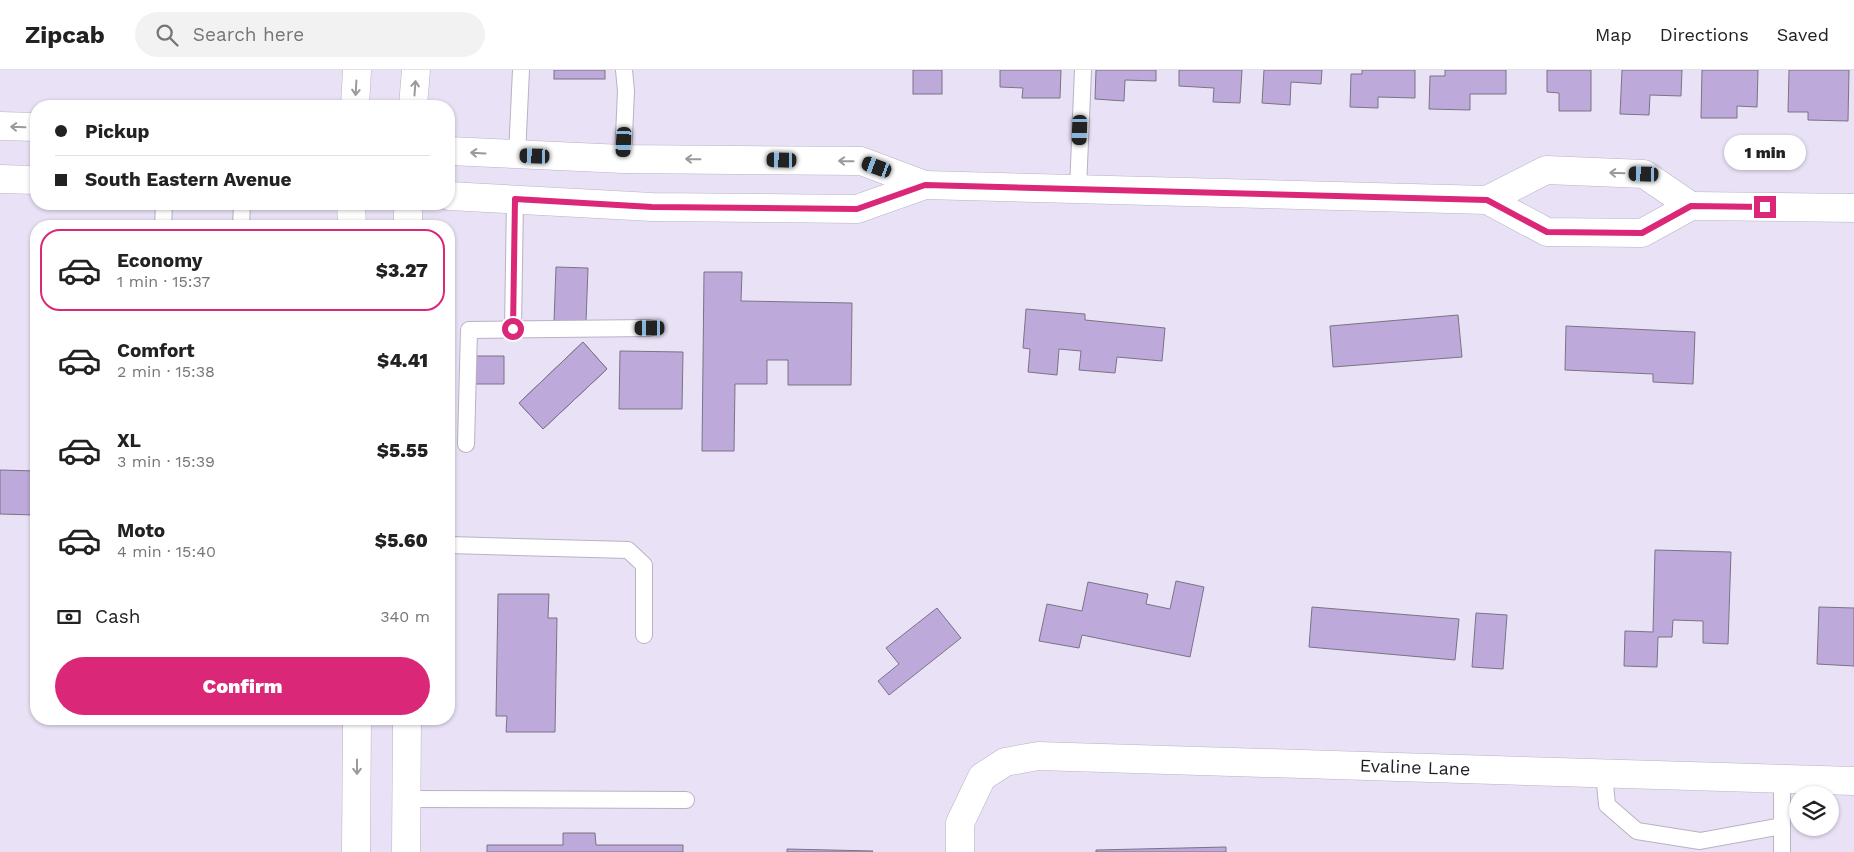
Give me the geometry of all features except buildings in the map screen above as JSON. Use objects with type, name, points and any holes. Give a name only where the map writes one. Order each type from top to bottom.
[{"type":"main road","points":[[356,100],[357,70]]},
{"type":"main road","points":[[414,100],[416,70]]},
{"type":"main road","points":[[0,126],[30,127]]},
{"type":"main road","points":[[455,152],[623,159],[861,161],[925,185],[1487,200],[1547,232],[1642,233],[1691,206],[1854,208]]},
{"type":"main road","points":[[1487,200],[1546,170],[1644,174],[1691,206]]},
{"type":"main road","points":[[0,179],[30,180]]},
{"type":"main road","points":[[455,196],[652,207],[857,209],[925,185]]},
{"type":"main road","points":[[356,852],[357,725]]},
{"type":"main road","points":[[406,852],[407,725]]},
{"type":"main road","name":"Evaline Lane","points":[[960,852],[960,823],[982,777],[1005,762],[1038,756],[1854,781]]},
{"type":"lane","points":[[518,155],[521,70]]},
{"type":"lane","points":[[623,159],[626,92],[624,70]]},
{"type":"lane","points":[[1078,189],[1083,70]]},
{"type":"lane","points":[[513,329],[515,199]]},
{"type":"lane","points":[[466,444],[469,330],[650,328]]},
{"type":"lane","points":[[455,545],[628,550],[644,565],[644,635]]},
{"type":"lane","points":[[1604,773],[1607,805],[1637,831],[1700,841],[1782,826]]},
{"type":"lane","points":[[1782,779],[1782,852]]},
{"type":"lane","points":[[406,799],[686,800]]},
{"type":"route","points":[[513,329],[515,199],[652,207],[857,209],[925,185],[1458,199],[1487,200],[1547,232],[1642,233],[1691,206],[1765,207]]}]
